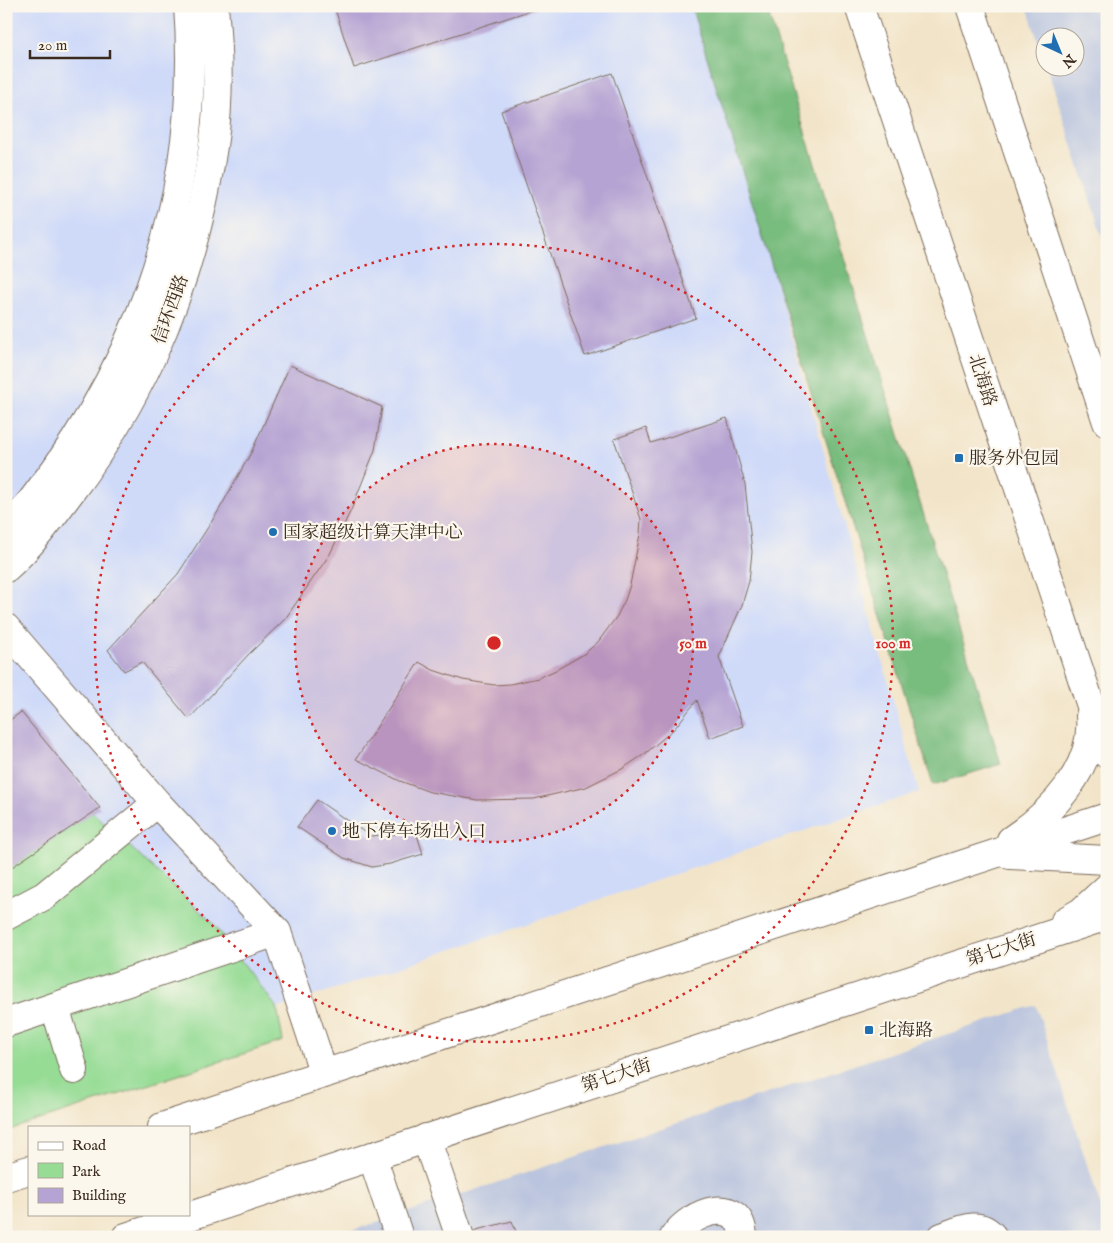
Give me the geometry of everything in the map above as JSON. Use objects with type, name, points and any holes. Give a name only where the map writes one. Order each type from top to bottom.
[{"type":"main road","name":"信环西路","points":[[6,532],[52,474],[101,400],[121,360],[149,292],[172,218],[185,148],[190,70],[188,6]]},
{"type":"main road","name":"信环西路","points":[[6,568],[60,506],[111,436],[147,368],[175,303],[196,230],[211,158],[217,105],[214,6]]},
{"type":"main road","name":"北海路","points":[[859,6],[1107,754]]},
{"type":"main road","points":[[970,6],[1107,422]]},
{"type":"main road","points":[[6,628],[157,803],[276,932],[324,1074]]},
{"type":"main road","points":[[986,856],[1046,814],[1074,776],[1087,750],[1091,725],[1088,694]]},
{"type":"main road","points":[[6,916],[44,896],[157,803]]},
{"type":"main road","points":[[165,1126],[1107,817]]},
{"type":"main road","points":[[986,856],[1042,856],[1107,860]]},
{"type":"main road","points":[[1026,940],[1081,912],[1107,888]]},
{"type":"main road","name":"第七大街","points":[[190,1216],[1026,940],[1107,916]]},
{"type":"main road","points":[[6,1023],[276,932]]},
{"type":"main road","points":[[1026,940],[1086,933],[1107,936]]},
{"type":"main road","points":[[55,1006],[74,1070]]},
{"type":"main road","points":[[426,1138],[460,1237]]},
{"type":"main road","points":[[372,1156],[399,1237]]},
{"type":"main road","points":[[6,1177],[28,1170]]},
{"type":"main road","points":[[674,1237],[680,1227],[691,1218],[714,1210],[735,1216],[742,1226],[742,1237]]},
{"type":"main road","name":"第七大街","points":[[126,1237],[190,1216]]},
{"type":"main road","points":[[942,1237],[973,1227],[987,1230],[993,1237]]},
{"type":"shaded area","points":[[6,6],[699,6],[919,792],[6,1100]]},
{"type":"shaded area","points":[[1027,6],[1107,6],[1107,251],[1050,78],[1086,78],[1086,28],[1036,28],[1036,35]]},
{"type":"shaded area","points":[[1036,1005],[1107,1227],[1107,1237],[332,1237]]},
{"type":"green space","points":[[691,6],[766,6],[1001,764],[933,785]]},
{"type":"green space","points":[[6,725],[92,812],[212,922],[277,1008],[283,1041],[6,1131]]},
{"type":"building","points":[[334,6],[541,6],[541,7],[354,68]]},
{"type":"building","points":[[612,73],[696,318],[585,356],[501,111]]},
{"type":"building","name":"国家超级计算天津中心","points":[[290,365],[382,407],[375,450],[352,508],[330,554],[285,619],[248,655],[189,719],[142,662],[124,671],[108,650],[178,574],[219,510],[252,451]]},
{"type":"building","points":[[727,418],[745,484],[752,552],[749,581],[742,605],[719,657],[743,726],[710,738],[697,700],[674,729],[646,753],[622,769],[586,787],[534,799],[477,800],[430,792],[400,781],[356,759],[419,662],[433,670],[463,680],[494,685],[510,684],[538,678],[556,670],[584,654],[598,642],[617,616],[625,600],[630,585],[640,534],[641,519],[614,439],[646,428],[651,443]]},
{"type":"building","points":[[21,712],[100,808],[6,871],[6,723]]},
{"type":"building","name":"地下停车场出入口","points":[[317,800],[370,836],[395,834],[415,828],[423,854],[390,864],[372,867],[344,858],[297,827]]},
{"type":"building","points":[[512,1221],[518,1237],[467,1237],[476,1230]]},
{"type":"place","name":"服务外包园","points":[[959,458]]},
{"type":"place","name":"国家超级计算天津中心","points":[[273,532]]},
{"type":"place","name":"地下停车场出入口","points":[[332,831]]},
{"type":"place","name":"北海路","points":[[869,1030]]}]
